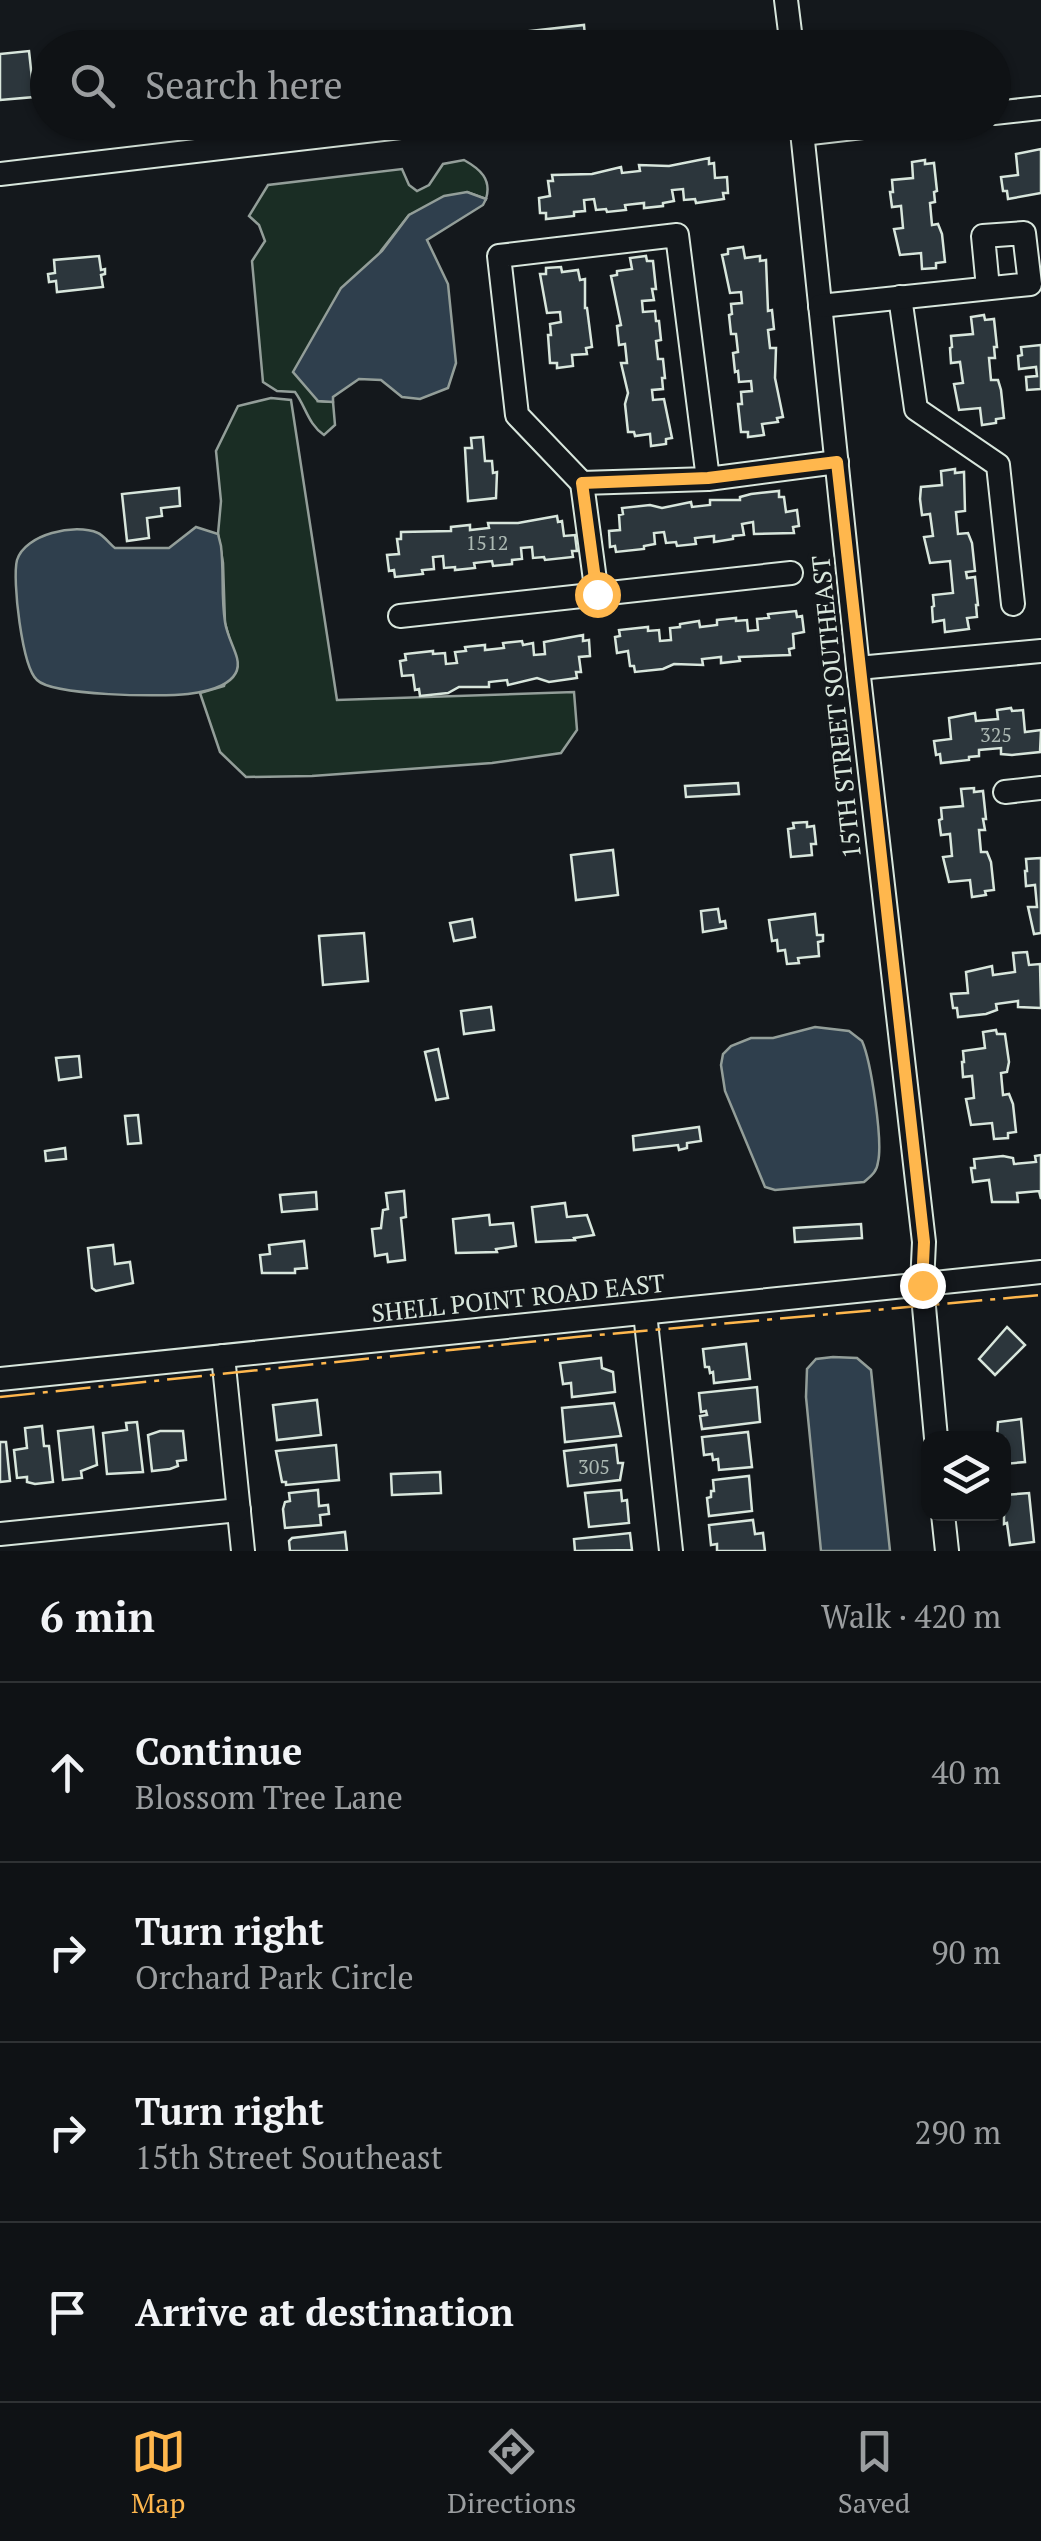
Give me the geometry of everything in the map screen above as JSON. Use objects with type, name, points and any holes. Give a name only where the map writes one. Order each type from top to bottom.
[{"type":"street","points":[[786,0],[790,30]]},
{"type":"street","points":[[1011,111],[1041,108]]},
{"type":"street","points":[[0,174],[290,140]]},
{"type":"street","name":"15TH STREET SOUTHEAST","points":[[803,140],[858,668],[924,1242],[922,1285],[935,1431]]},
{"type":"street","points":[[820,306],[1030,284],[1024,233],[982,236],[988,288]]},
{"type":"street","points":[[597,594],[582,483],[517,415],[499,256],[677,235],[708,478]]},
{"type":"street","points":[[900,298],[916,410],[998,466],[1013,604]]},
{"type":"street","points":[[582,483],[708,478],[837,462]]},
{"type":"street","points":[[400,616],[791,572]]},
{"type":"street","points":[[858,668],[1041,651]]},
{"type":"street","points":[[1005,792],[1041,788]]},
{"type":"street","name":"SHELL POINT ROAD EAST","points":[[0,1379],[1041,1272]]},
{"type":"street","points":[[644,1312],[670,1551]]},
{"type":"street","points":[[223,1356],[244,1551]]},
{"type":"street","points":[[0,1534],[239,1510]]},
{"type":"street","points":[[944,1521],[947,1551]]},
{"type":"green space","points":[[464,160],[483,175],[486,199],[467,192],[409,215],[381,251],[318,401],[333,402],[335,425],[324,435],[295,392],[277,391],[263,382],[252,261],[265,241],[259,225],[249,216],[268,185],[402,169],[409,185],[417,191],[429,185],[443,164]]},
{"type":"green space","points":[[271,398],[291,400],[337,700],[574,692],[577,730],[561,753],[492,763],[246,777],[220,752],[200,693],[224,686],[233,652],[225,623],[216,451],[238,406]]},
{"type":"water","points":[[467,192],[486,199],[483,205],[427,240],[448,284],[456,363],[448,388],[420,399],[402,397],[381,380],[359,379],[333,397],[333,402],[318,401],[293,372],[341,288],[382,251],[409,215],[444,196]]},
{"type":"water","points":[[196,527],[218,534],[221,546],[225,622],[238,667],[229,681],[204,691],[156,695],[85,692],[37,680],[27,658],[17,603],[17,560],[30,543],[52,533],[77,529],[98,533],[115,548],[169,548]]},
{"type":"water","points":[[815,1027],[849,1031],[862,1041],[875,1101],[877,1165],[864,1182],[775,1190],[765,1187],[725,1091],[723,1054],[751,1038],[773,1038]]},
{"type":"water","points":[[857,1358],[871,1370],[890,1551],[821,1551],[806,1397],[807,1369],[816,1359]]},
{"type":"building","points":[[584,25],[584,30],[539,30]]},
{"type":"building","points":[[29,51],[30,97],[0,100],[0,54]]},
{"type":"building","points":[[1041,149],[1041,193],[1008,199],[1001,177],[1018,175],[1016,154]]},
{"type":"building","points":[[709,158],[709,164],[714,163],[715,178],[727,177],[728,193],[723,193],[724,199],[696,203],[695,199],[684,200],[683,189],[672,190],[674,201],[663,206],[625,205],[626,210],[607,212],[596,210],[594,199],[584,200],[585,211],[574,212],[574,216],[546,219],[546,213],[540,213],[539,198],[550,196],[548,181],[553,181],[552,175],[592,174],[621,167],[622,173],[640,171],[639,165],[669,166]]},
{"type":"building","points":[[925,160],[925,164],[934,163],[937,191],[935,202],[930,203],[932,225],[938,224],[942,234],[945,262],[936,263],[936,268],[922,269],[921,253],[900,255],[894,229],[903,228],[901,206],[892,207],[890,192],[892,180],[913,178],[912,162]]},
{"type":"building","points":[[743,247],[745,258],[760,256],[760,261],[766,260],[768,311],[772,310],[774,329],[768,330],[770,348],[776,348],[775,378],[783,417],[777,418],[778,422],[762,424],[764,435],[748,437],[748,432],[741,432],[738,404],[742,404],[741,392],[752,391],[751,381],[739,382],[738,371],[735,372],[733,353],[738,352],[729,315],[731,304],[742,303],[741,292],[730,293],[722,255],[728,254],[728,249]]},
{"type":"building","points":[[99,256],[101,270],[105,269],[101,275],[103,287],[57,292],[56,281],[49,282],[48,274],[55,273],[54,260]]},
{"type":"building","points":[[646,256],[647,261],[653,261],[656,289],[652,289],[654,300],[642,301],[643,312],[655,311],[659,321],[661,340],[656,341],[665,378],[663,389],[652,390],[653,400],[664,399],[672,438],[666,439],[666,444],[651,446],[650,434],[635,436],[628,432],[628,393],[621,363],[627,363],[625,344],[619,345],[617,326],[621,325],[611,276],[632,269],[630,258]]},
{"type":"building","points":[[561,267],[562,272],[578,270],[580,280],[585,279],[592,347],[586,348],[587,354],[572,355],[573,366],[557,368],[557,363],[550,363],[548,335],[550,324],[561,322],[560,312],[547,313],[540,274],[546,274],[546,268]]},
{"type":"building","points":[[984,315],[985,320],[994,319],[997,347],[995,358],[989,358],[991,380],[998,380],[1004,418],[982,425],[980,408],[959,410],[954,384],[963,383],[960,362],[951,363],[950,348],[951,336],[973,334],[971,317]]},
{"type":"building","points":[[1041,345],[1041,389],[1027,390],[1026,377],[1037,376],[1036,367],[1019,369],[1018,356],[1022,355],[1021,347]]},
{"type":"building","points":[[483,437],[485,461],[492,461],[493,473],[497,472],[496,498],[468,501],[465,448],[472,448],[471,438]]},
{"type":"building","points":[[955,469],[955,473],[964,472],[965,511],[956,512],[958,534],[968,533],[972,543],[975,571],[966,572],[967,578],[975,577],[978,605],[977,617],[967,618],[969,629],[945,632],[944,620],[933,622],[932,607],[933,595],[953,593],[950,561],[930,563],[924,537],[933,536],[930,514],[922,515],[920,499],[921,487],[942,485],[941,471]]},
{"type":"building","points":[[179,488],[180,506],[161,508],[162,516],[147,518],[149,538],[127,541],[122,494]]},
{"type":"building","points":[[779,491],[786,512],[797,510],[799,526],[793,527],[794,533],[754,534],[753,522],[742,524],[744,535],[733,539],[714,542],[714,536],[695,538],[696,544],[677,546],[676,542],[666,543],[664,532],[654,533],[655,544],[644,549],[616,552],[615,546],[610,547],[609,531],[620,530],[622,508],[662,508],[691,502],[692,507],[710,505],[710,500],[740,500],[751,494]]},
{"type":"building","points":[[557,516],[558,522],[562,521],[564,536],[575,535],[577,551],[572,551],[573,557],[533,558],[532,547],[521,548],[522,559],[512,560],[512,564],[493,566],[492,561],[455,570],[444,568],[443,556],[433,557],[434,569],[422,570],[423,574],[395,577],[394,570],[389,571],[387,555],[399,554],[397,539],[401,539],[401,532],[451,531],[451,527],[470,525],[470,530],[489,528],[488,523],[518,523]]},
{"type":"building","points":[[796,611],[797,617],[802,616],[804,632],[793,634],[790,655],[739,657],[740,661],[721,663],[721,657],[702,659],[703,665],[674,664],[635,672],[628,651],[617,653],[615,637],[620,636],[619,630],[648,627],[648,631],[659,630],[660,641],[671,640],[670,628],[680,624],[699,621],[700,627],[736,618],[747,620],[748,631],[758,630],[757,619]]},
{"type":"building","points":[[583,635],[583,641],[589,640],[590,656],[579,657],[581,672],[576,672],[577,678],[549,682],[537,678],[508,685],[507,680],[489,682],[489,687],[459,687],[448,693],[420,696],[413,675],[402,676],[400,661],[406,660],[405,654],[445,653],[446,664],[457,663],[455,652],[466,651],[465,647],[504,648],[503,643],[522,641],[523,645],[533,643],[534,655],[545,654],[544,642]]},
{"type":"building","points":[[997,710],[1023,710],[1025,732],[1041,730],[1040,752],[1012,755],[1001,754],[1001,748],[979,750],[979,756],[969,760],[941,763],[934,741],[951,739],[949,718],[975,713],[976,721],[998,719]]},
{"type":"building","points":[[738,783],[739,794],[686,797],[685,786]]},
{"type":"building","points":[[974,788],[974,792],[983,791],[986,819],[985,830],[979,830],[981,852],[987,852],[991,862],[994,890],[972,897],[970,880],[949,882],[943,857],[952,856],[950,834],[941,835],[939,820],[941,808],[963,806],[961,789]]},
{"type":"building","points":[[807,822],[807,827],[814,826],[816,844],[811,844],[812,855],[791,857],[788,829],[794,828],[793,823]]},
{"type":"building","points":[[613,850],[618,895],[576,900],[571,855]]},
{"type":"building","points":[[1041,858],[1041,933],[1034,934],[1028,907],[1037,907],[1035,885],[1026,886],[1026,859]]},
{"type":"building","points":[[718,909],[720,922],[725,921],[726,928],[703,932],[701,911]]},
{"type":"building","points":[[815,914],[817,935],[823,935],[823,941],[818,942],[819,956],[798,958],[799,963],[787,964],[785,950],[778,951],[777,940],[772,941],[769,920]]},
{"type":"building","points":[[472,919],[475,937],[454,941],[450,923]]},
{"type":"building","points":[[364,933],[368,981],[323,985],[319,936]]},
{"type":"building","points":[[1027,952],[1029,965],[1040,964],[1041,1008],[1018,1007],[1018,1001],[996,1004],[997,1010],[986,1014],[958,1017],[951,994],[968,993],[966,972],[992,966],[993,975],[1015,972],[1013,953]]},
{"type":"building","points":[[491,1007],[494,1030],[464,1034],[461,1011]]},
{"type":"building","points":[[996,1030],[997,1034],[1005,1034],[1009,1062],[1007,1072],[1001,1073],[1003,1095],[1009,1094],[1013,1104],[1016,1132],[1008,1133],[1008,1138],[994,1139],[992,1123],[971,1125],[966,1099],[974,1098],[972,1076],[963,1077],[962,1062],[963,1051],[985,1048],[983,1032]]},
{"type":"building","points":[[438,1049],[448,1098],[436,1100],[425,1052]]},
{"type":"building","points":[[79,1056],[81,1077],[59,1080],[56,1058]]},
{"type":"building","points":[[138,1115],[141,1143],[128,1144],[125,1116]]},
{"type":"building","points":[[699,1127],[701,1141],[687,1143],[687,1148],[679,1150],[678,1145],[634,1150],[633,1136]]},
{"type":"building","points":[[65,1148],[66,1159],[46,1161],[45,1151]]},
{"type":"building","points":[[1041,1155],[1041,1199],[1039,1191],[1017,1193],[1018,1202],[992,1202],[989,1180],[973,1182],[974,1159],[1003,1156],[1013,1158],[1014,1164],[1036,1162],[1035,1156]]},
{"type":"building","points":[[404,1191],[406,1217],[401,1218],[405,1260],[388,1262],[387,1254],[375,1256],[372,1229],[381,1228],[383,1210],[388,1209],[386,1193]]},
{"type":"building","points":[[316,1192],[317,1209],[282,1212],[280,1195]]},
{"type":"building","points":[[565,1203],[567,1217],[587,1215],[594,1235],[536,1242],[532,1207]]},
{"type":"building","points":[[489,1215],[490,1225],[513,1223],[516,1246],[496,1249],[497,1252],[456,1253],[453,1219]]},
{"type":"building","points":[[861,1224],[862,1238],[795,1242],[794,1228]]},
{"type":"building","points":[[304,1241],[307,1268],[295,1269],[295,1273],[262,1273],[260,1255],[270,1254],[269,1245]]},
{"type":"building","points":[[113,1245],[115,1264],[130,1262],[133,1283],[96,1291],[92,1288],[88,1248]]},
{"type":"building","points":[[1007,1327],[1025,1345],[995,1375],[979,1359]]},
{"type":"building","points":[[746,1344],[750,1379],[714,1383],[713,1372],[705,1367],[703,1349]]},
{"type":"building","points":[[601,1358],[602,1368],[613,1372],[615,1392],[572,1397],[571,1383],[563,1384],[560,1363]]},
{"type":"building","points":[[757,1387],[760,1422],[702,1429],[700,1416],[707,1415],[706,1411],[701,1412],[699,1393]]},
{"type":"building","points":[[317,1400],[321,1435],[277,1440],[273,1405]]},
{"type":"building","points":[[614,1403],[621,1436],[565,1442],[562,1408]]},
{"type":"building","points":[[1021,1419],[1025,1462],[1011,1463],[1011,1431],[997,1431],[998,1422]]},
{"type":"building","points":[[137,1422],[143,1472],[107,1474],[103,1433],[127,1430],[126,1423]]},
{"type":"building","points":[[42,1426],[44,1446],[49,1446],[53,1482],[35,1484],[27,1482],[27,1477],[17,1478],[14,1450],[27,1448],[25,1428]]},
{"type":"building","points":[[93,1427],[97,1465],[81,1471],[82,1478],[63,1480],[58,1431]]},
{"type":"building","points":[[183,1431],[186,1460],[177,1461],[178,1466],[170,1469],[152,1471],[148,1435]]},
{"type":"building","points":[[748,1432],[752,1467],[719,1470],[718,1459],[713,1460],[712,1454],[704,1455],[702,1437]]},
{"type":"building","points":[[0,1442],[6,1442],[10,1481],[0,1482]]},
{"type":"building","points":[[336,1445],[339,1480],[286,1485],[282,1482],[276,1451]]},
{"type":"building","points":[[616,1445],[618,1463],[623,1463],[620,1480],[568,1486],[564,1451]]},
{"type":"building","points":[[440,1472],[441,1493],[392,1495],[391,1474]]},
{"type":"building","points":[[749,1476],[752,1511],[709,1516],[707,1498],[714,1491],[713,1480]]},
{"type":"building","points":[[318,1490],[319,1506],[328,1505],[329,1514],[320,1515],[321,1525],[285,1528],[283,1509],[285,1502],[290,1501],[289,1493]]},
{"type":"building","points":[[621,1490],[622,1501],[627,1500],[629,1523],[589,1527],[585,1493]]},
{"type":"building","points":[[1029,1493],[1034,1542],[1010,1545],[1004,1521],[1011,1521],[1011,1494]]},
{"type":"building","points":[[753,1520],[755,1534],[763,1533],[765,1551],[717,1551],[717,1544],[711,1545],[709,1525]]},
{"type":"building","points":[[345,1532],[347,1551],[290,1551],[292,1538]]},
{"type":"building","points":[[630,1533],[632,1550],[575,1551],[574,1539]]},
{"type":"power","points":[[0,1397],[576,1337],[1041,1295]]},
{"type":"route","points":[[597,594],[582,483],[708,478],[837,462],[924,1242],[922,1285]]}]
